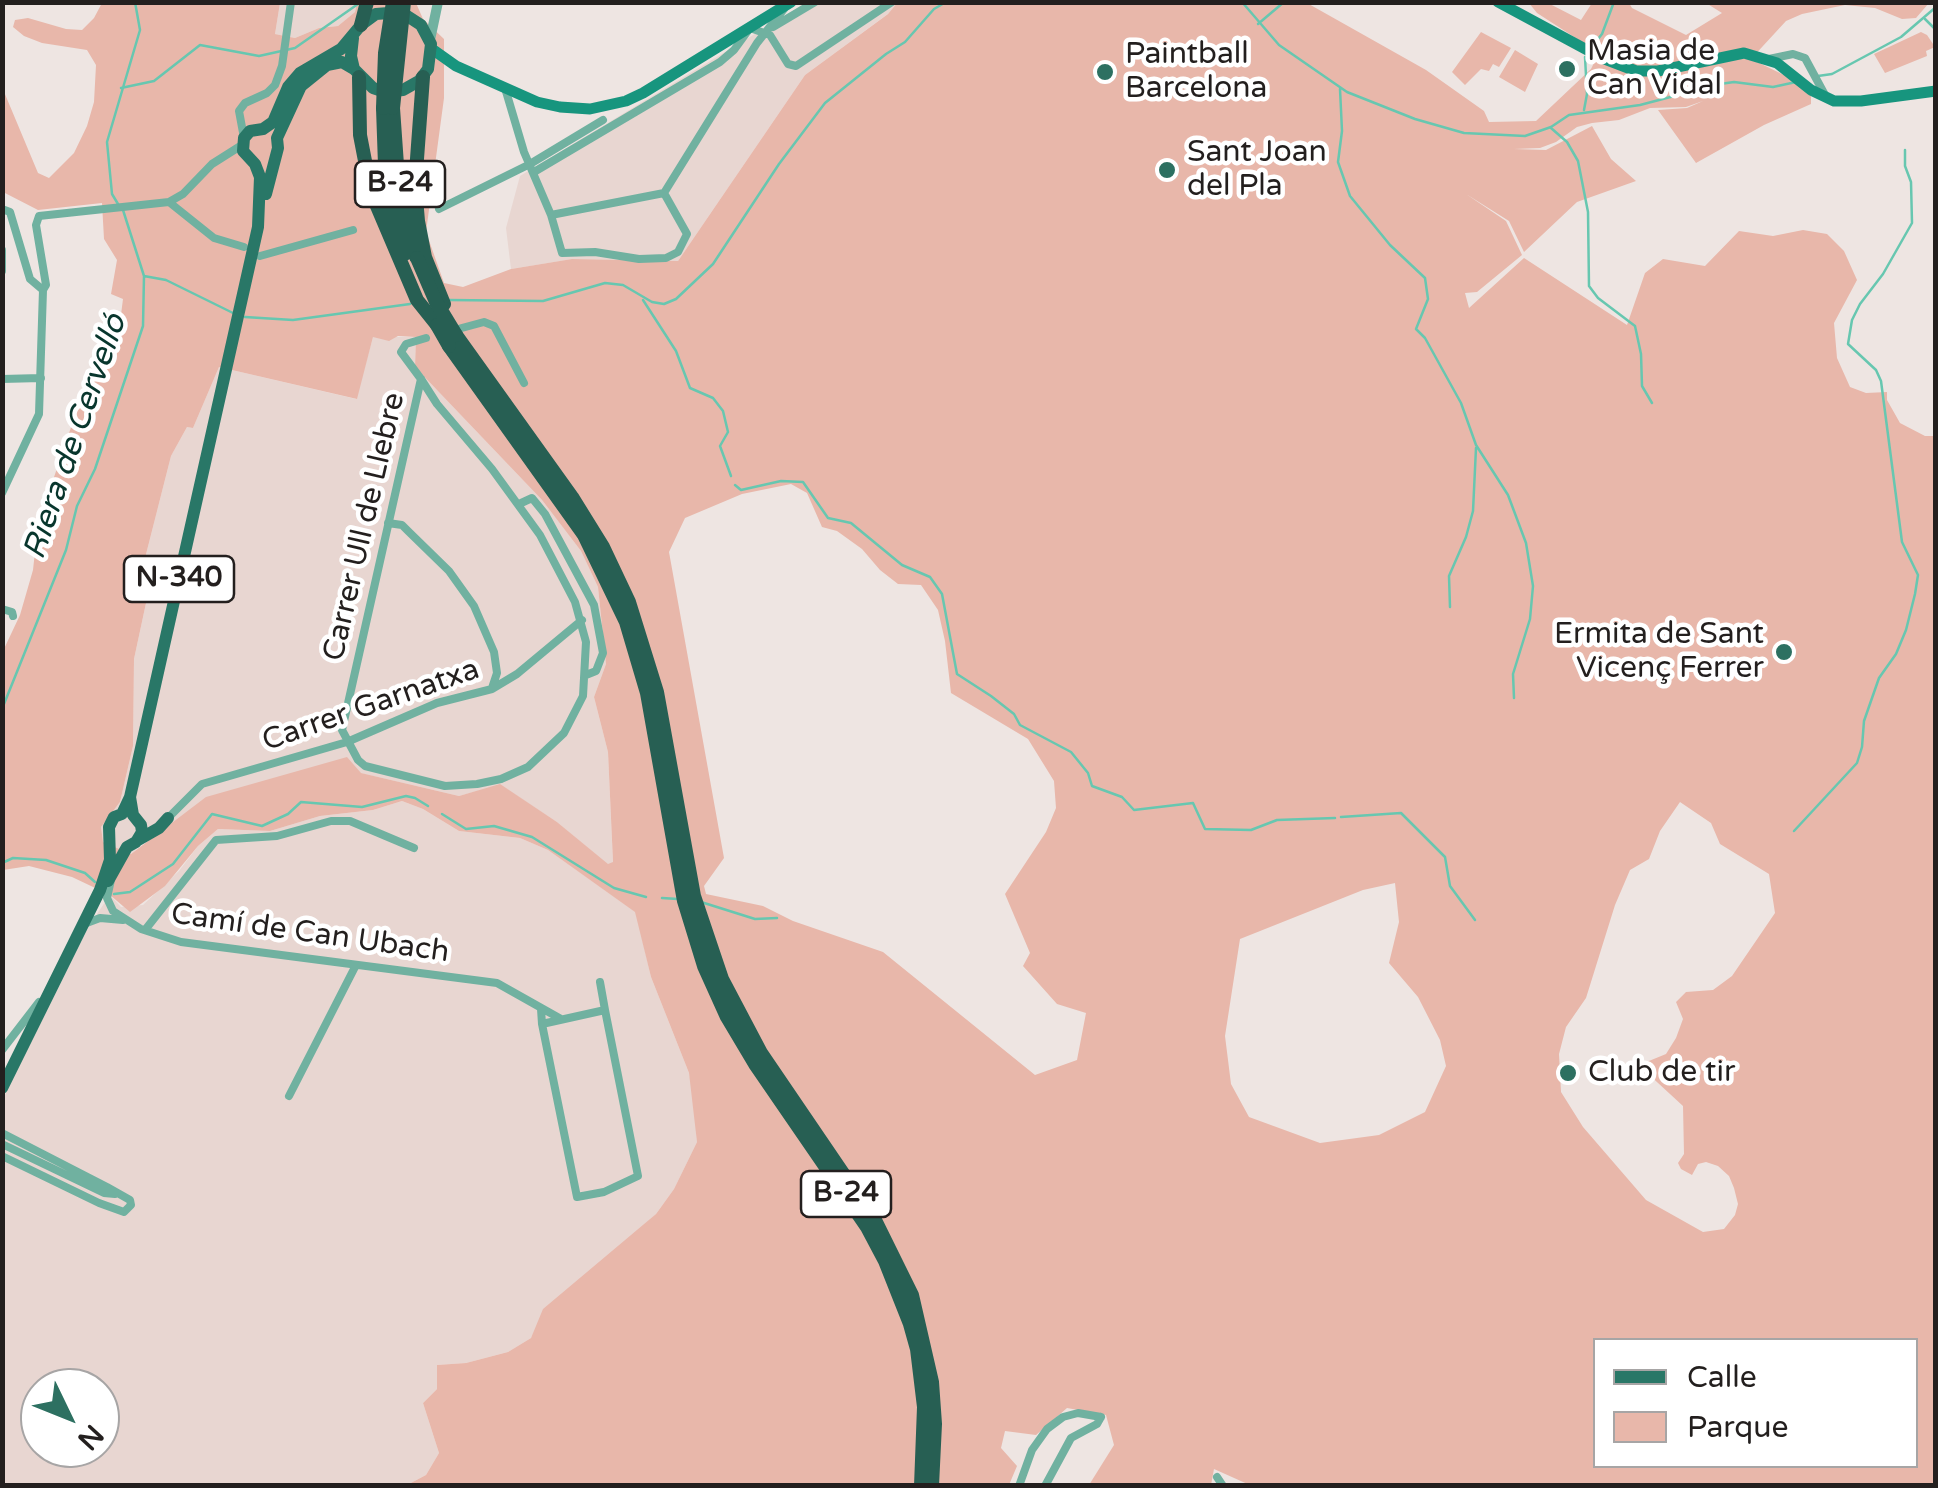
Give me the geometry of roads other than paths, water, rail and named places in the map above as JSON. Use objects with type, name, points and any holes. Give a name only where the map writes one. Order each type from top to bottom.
[{"type":"highway","points":[[357,32],[367,2]]},
{"type":"highway","name":"B-24","points":[[393,2],[385,53],[386,165],[393,212],[438,326],[456,335]]},
{"type":"highway","name":"B-24","points":[[388,108],[404,2]]},
{"type":"highway","points":[[357,73],[360,136],[371,192],[411,258]]},
{"type":"highway","points":[[411,258],[424,76]]},
{"type":"highway","name":"B-24","points":[[411,258],[584,535],[626,622],[647,693],[683,871],[712,983],[736,1034],[849,1199],[893,1280],[917,1349],[924,1420],[921,1486]]},
{"type":"highway","name":"B-24","points":[[697,928],[747,1029],[876,1222],[912,1295],[932,1382],[932,1486]]},
{"type":"main road","points":[[1498,2],[1636,72],[1658,71],[1738,53],[1768,59],[1815,86],[1827,98],[1848,102],[1933,91]]},
{"type":"main road","points":[[249,133],[278,114],[288,87],[300,73],[333,55],[376,14],[412,17],[425,29],[431,44],[456,66],[530,99],[574,109],[626,101],[789,4]]},
{"type":"main road","points":[[357,32],[351,56],[357,73]]},
{"type":"main road","points":[[424,76],[431,44]]},
{"type":"main road","points":[[259,222],[278,148],[276,138],[307,78],[342,62],[373,88],[391,92],[456,66]]},
{"type":"main road","points":[[249,133],[276,138]]},
{"type":"main road","points":[[249,133],[251,162],[260,177],[259,222]]},
{"type":"main road","points":[[251,162],[267,164],[274,159]]},
{"type":"main road","points":[[251,266],[246,250],[251,226],[259,222]]},
{"type":"main road","name":"N-340","points":[[101,895],[124,851],[142,832],[131,816],[130,796],[251,266]]},
{"type":"main road","points":[[131,816],[150,825],[168,818]]},
{"type":"main road","name":"N-340","points":[[124,851],[111,839],[110,822],[131,816]]},
{"type":"main road","points":[[124,851],[168,818]]},
{"type":"main road","name":"N-340","points":[[2,1088],[124,851]]},
{"type":"street","points":[[2,493],[38,414],[38,218],[157,204],[183,194],[249,133],[241,107],[276,85],[291,2]]},
{"type":"street","points":[[765,32],[815,2]]},
{"type":"street","points":[[439,209],[532,168],[720,62],[750,28],[765,32],[788,64],[796,66],[892,2]]},
{"type":"street","points":[[412,17],[428,13],[438,3]]},
{"type":"street","points":[[431,44],[438,3]]},
{"type":"street","points":[[551,215],[664,194],[741,68],[789,4]]},
{"type":"street","points":[[1768,59],[1802,56],[1812,70],[1815,86]]},
{"type":"street","points":[[720,62],[735,58],[741,68]]},
{"type":"street","points":[[282,63],[300,73]]},
{"type":"street","points":[[505,88],[562,253],[666,258],[683,247],[687,234],[664,194]]},
{"type":"street","points":[[516,122],[520,106],[530,99]]},
{"type":"street","points":[[532,168],[603,120]]},
{"type":"street","points":[[224,158],[251,162]]},
{"type":"street","points":[[169,202],[214,238],[244,247]]},
{"type":"street","points":[[2,209],[10,212],[30,279],[41,285]]},
{"type":"street","points":[[251,266],[353,230]]},
{"type":"street","points":[[2,250],[2,271]]},
{"type":"street","points":[[456,335],[484,322],[494,326],[524,383]]},
{"type":"street","points":[[347,742],[365,766],[446,786],[501,780],[541,758],[564,733],[583,696],[586,642],[580,617],[557,564],[520,504],[437,404],[402,352],[406,344],[426,338]]},
{"type":"street","points":[[2,379],[41,378]]},
{"type":"street","name":"Carrer Ull de Llebre","points":[[347,742],[343,724],[421,380]]},
{"type":"street","points":[[415,407],[427,402],[437,404]]},
{"type":"street","points":[[520,504],[532,498],[545,514],[594,605],[603,654],[596,671],[586,674]]},
{"type":"street","points":[[388,523],[408,530],[449,572],[474,606],[494,652],[497,673],[492,689]]},
{"type":"street","name":"Carrer Garnatxa","points":[[168,818],[202,784],[347,742],[437,704],[492,689],[517,674],[594,605]]},
{"type":"street","points":[[145,930],[216,840],[277,836],[350,821],[414,848]]},
{"type":"street","name":"Camí de Can Ubach","points":[[101,895],[112,911],[125,920],[180,942],[492,983],[541,1009]]},
{"type":"street","points":[[84,924],[100,918],[125,920]]},
{"type":"street","points":[[289,1096],[356,965]]},
{"type":"street","points":[[541,1009],[577,1197],[604,1192],[638,1176],[600,982]]},
{"type":"street","points":[[2,1050],[54,983]]},
{"type":"street","points":[[541,1009],[561,1019]]},
{"type":"street","points":[[542,1024],[604,1010]]},
{"type":"street","points":[[2,1133],[130,1200],[130,1208],[124,1212],[2,1156]]},
{"type":"street","points":[[2,1146],[104,1194],[119,1194]]},
{"type":"street","points":[[2,1146],[102,1197],[113,1207]]},
{"type":"street","points":[[1019,1486],[1032,1450],[1046,1429],[1063,1416],[1078,1413],[1101,1418],[1098,1424],[1071,1438],[1046,1486]]},
{"type":"waterway","name":"Riera de Cervelló","points":[[118,204],[112,194],[107,142],[140,30],[135,2]]},
{"type":"waterway","points":[[448,300],[543,301],[605,283],[623,285],[652,302],[664,304],[676,299],[713,264],[825,103],[905,42],[934,9],[946,2]]},
{"type":"waterway","points":[[1242,2],[1279,45],[1347,92],[1464,133],[1525,136],[1551,127],[1569,115],[1640,105],[1720,84],[1773,87],[1796,82]]},
{"type":"waterway","points":[[1258,24],[1284,2]]},
{"type":"waterway","points":[[1594,44],[1614,2]]},
{"type":"waterway","points":[[121,88],[154,81],[200,45],[259,56],[295,48],[358,4]]},
{"type":"waterway","points":[[1818,76],[1832,74],[1901,37],[1936,7]]},
{"type":"waterway","points":[[1925,19],[1934,28]]},
{"type":"waterway","points":[[1584,110],[1585,57]]},
{"type":"waterway","points":[[1340,89],[1342,131],[1338,162],[1350,196],[1390,245],[1425,278],[1428,299],[1416,329],[1425,338],[1461,403],[1476,445],[1508,495],[1526,543],[1533,586],[1530,619],[1513,674],[1514,698]]},
{"type":"waterway","points":[[1551,128],[1567,142],[1578,161],[1588,212],[1589,286],[1598,298],[1635,326],[1642,386],[1652,403]]},
{"type":"waterway","points":[[1794,831],[1857,763],[1864,721],[1879,678],[1896,654],[1906,630],[1915,594],[1918,575],[1902,542],[1881,381],[1876,370],[1848,344],[1852,320],[1860,304],[1883,274],[1912,223],[1905,150]]},
{"type":"waterway","name":"Riera de Cervelló","points":[[2,709],[66,550],[77,506],[95,469],[143,326],[144,276],[123,210]]},
{"type":"waterway","points":[[144,276],[166,280],[233,313]]},
{"type":"waterway","points":[[643,300],[676,351],[690,388],[713,398],[723,411],[728,432],[720,446],[731,476]]},
{"type":"waterway","points":[[245,317],[293,320],[410,304]]},
{"type":"waterway","points":[[1450,607],[1449,576],[1473,511],[1476,448]]},
{"type":"waterway","points":[[735,485],[741,490],[781,481],[803,482],[828,518],[851,523],[902,565],[930,577],[942,594],[957,674],[1014,714],[1020,725],[1071,752],[1088,773],[1092,786],[1122,797],[1134,810],[1193,803],[1205,829],[1251,830],[1277,820],[1335,818]]},
{"type":"waterway","points":[[114,894],[130,892],[173,864],[212,814],[262,826],[288,814],[301,802],[362,807],[406,796],[428,806]]},
{"type":"waterway","points":[[1341,817],[1401,813],[1445,857],[1450,886],[1475,920]]},
{"type":"waterway","points":[[442,814],[466,829],[494,826],[532,837],[614,888],[646,897]]},
{"type":"waterway","points":[[2,863],[13,858],[46,860],[85,873],[95,882]]},
{"type":"waterway","points":[[662,898],[678,899]]},
{"type":"waterway","points":[[701,902],[755,919],[777,918]]},
{"type":"place","name":"Masia de Can Vidal","points":[[1567,69]]},
{"type":"place","name":"Paintball Barcelona","points":[[1105,72]]},
{"type":"place","name":"Sant Joan del Pla","points":[[1167,170]]},
{"type":"place","name":"Ermita de Sant Vicenç Ferrer","points":[[1784,652]]},
{"type":"place","name":"Club de tir","points":[[1568,1073]]}]
